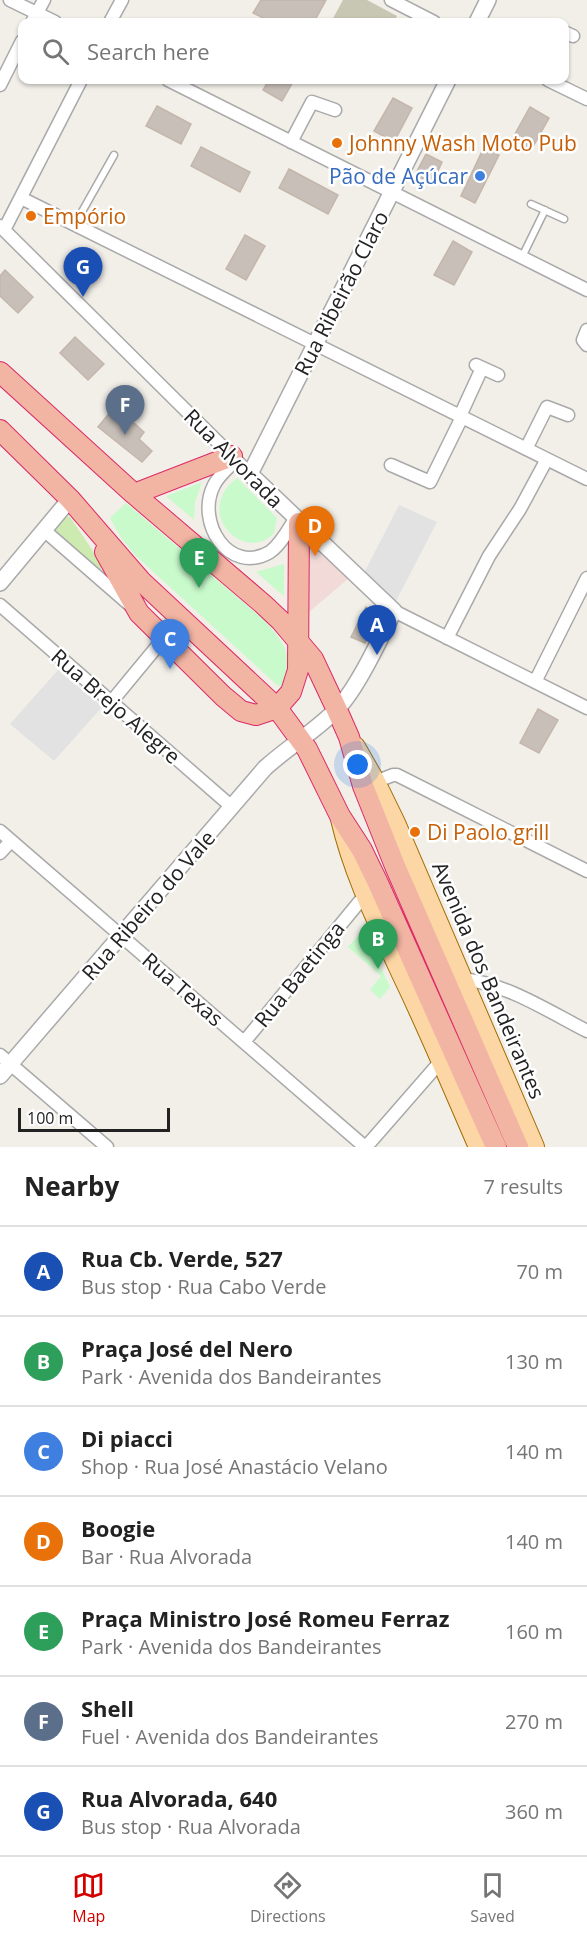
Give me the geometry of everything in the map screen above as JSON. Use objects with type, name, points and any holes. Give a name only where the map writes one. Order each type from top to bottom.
[{"type":"highway","name":"Avenida dos Bandeirantes","points":[[0,372],[134,494],[263,604],[313,659],[349,737],[363,786],[395,866],[518,1147]]},
{"type":"highway","points":[[0,430],[70,499],[141,581],[277,708],[301,738],[340,816],[362,850],[496,1147]]},
{"type":"highway","points":[[134,494],[234,458]]},
{"type":"highway","points":[[86,518],[139,614],[222,696],[241,711],[256,715],[277,708],[286,699],[295,682],[298,670],[297,521]]},
{"type":"main road","name":"Avenida dos Bandeirantes","points":[[349,737],[375,782],[463,979],[534,1147]]},
{"type":"main road","points":[[340,816],[363,902],[441,1061],[479,1147]]},
{"type":"street","points":[[10,0],[34,18],[44,0]]},
{"type":"street","points":[[112,18],[122,0]]},
{"type":"street","points":[[391,0],[418,18]]},
{"type":"street","points":[[479,18],[488,0]]},
{"type":"street","points":[[0,86],[18,49]]},
{"type":"street","points":[[2,228],[21,198],[79,84]]},
{"type":"street","points":[[176,84],[587,290]]},
{"type":"street","name":"Rua Ribeirão Claro","points":[[250,474],[446,84]]},
{"type":"street","points":[[556,84],[587,99]]},
{"type":"street","points":[[291,142],[312,102],[335,110]]},
{"type":"street","points":[[21,198],[587,479]]},
{"type":"street","name":"Rua Alvorada","points":[[2,228],[297,521],[394,611],[587,708]]},
{"type":"street","points":[[587,330],[583,340],[587,345]]},
{"type":"street","points":[[392,465],[430,483],[461,416],[478,366],[498,375]]},
{"type":"street","points":[[526,449],[547,408],[568,415]]},
{"type":"street","points":[[234,458],[214,485],[210,497],[209,522],[220,543],[236,554],[259,557],[279,544],[297,521]]},
{"type":"street","points":[[447,638],[489,556],[520,509],[547,459]]},
{"type":"street","points":[[0,583],[70,499]]},
{"type":"street","points":[[45,531],[139,614]]},
{"type":"street","points":[[535,682],[587,578]]},
{"type":"street","name":"Rua Brejo Alegre","points":[[0,605],[232,807]]},
{"type":"street","name":"Rua Ribeiro do Vale","points":[[0,1076],[5,1059],[121,936],[265,768],[337,710],[348,695],[394,611]]},
{"type":"street","points":[[112,701],[164,638]]},
{"type":"street","points":[[375,782],[397,775],[587,871]]},
{"type":"street","name":"Rua Texas","points":[[0,831],[366,1147]]},
{"type":"street","points":[[0,853],[11,841]]},
{"type":"street","name":"Rua Baetinga","points":[[244,1042],[363,902]]},
{"type":"street","points":[[463,979],[492,984],[587,1031]]},
{"type":"street","points":[[5,1059],[106,1147]]},
{"type":"street","points":[[366,1147],[441,1061]]},
{"type":"lane","points":[[75,224],[114,155]]},
{"type":"lane","points":[[531,204],[564,219]]},
{"type":"lane","points":[[522,257],[545,210]]},
{"type":"shaded area","points":[[343,0],[367,0],[397,16],[396,18],[333,18]]},
{"type":"shaded area","points":[[399,505],[437,522],[395,603],[364,573]]},
{"type":"shaded area","points":[[304,533],[348,579],[309,612],[307,605]]},
{"type":"shaded area","points":[[58,670],[102,707],[54,761],[10,724]]},
{"type":"green space","points":[[237,478],[277,518],[274,533],[264,541],[253,543],[242,541],[232,535],[220,516],[220,504],[225,490]]},
{"type":"green space","points":[[202,482],[195,502],[194,520],[166,496]]},
{"type":"green space","points":[[126,503],[265,621],[286,651],[289,667],[285,686],[278,686],[136,556],[122,539],[110,518]]},
{"type":"green space","points":[[66,516],[70,517],[103,566],[97,573],[54,533],[53,529]]},
{"type":"green space","points":[[284,564],[284,596],[256,572]]},
{"type":"green space","points":[[363,930],[390,987],[380,999],[370,990],[381,976],[348,947]]},
{"type":"building","points":[[261,0],[326,0],[316,18],[263,18],[253,13]]},
{"type":"building","points":[[267,84],[292,84],[282,101],[263,90]]},
{"type":"building","points":[[393,98],[412,108],[394,142],[374,131]]},
{"type":"building","points":[[157,106],[191,124],[181,144],[146,126]]},
{"type":"building","points":[[530,107],[549,118],[530,152],[511,141]]},
{"type":"building","points":[[201,147],[250,172],[240,192],[191,166]]},
{"type":"building","name":"Pão de Açúcar","points":[[484,147],[499,155],[475,203],[461,196]]},
{"type":"building","points":[[426,154],[442,162],[432,184],[415,175]]},
{"type":"building","points":[[289,169],[338,195],[328,214],[279,188]]},
{"type":"building","points":[[245,235],[265,246],[246,280],[226,269]]},
{"type":"building","points":[[453,241],[472,252],[454,285],[434,275]]},
{"type":"building","points":[[5,270],[33,297],[18,313],[0,296],[0,276]]},
{"type":"building","points":[[75,337],[104,364],[88,380],[60,353]]},
{"type":"building","points":[[115,406],[144,432],[139,439],[152,451],[142,462],[98,427]]},
{"type":"building","points":[[366,607],[378,617],[365,643],[351,637]]},
{"type":"building","points":[[538,709],[558,720],[539,753],[520,743]]},
{"type":"place","name":"Johnny Wash Moto Pub","points":[[337,143]]},
{"type":"place","name":"Pão de Açúcar","points":[[480,176]]},
{"type":"place","name":"Empório","points":[[31,216]]},
{"type":"place","name":"Rua Alvorada, 640","points":[[83,297]]},
{"type":"place","name":"Shell","points":[[125,435]]},
{"type":"place","name":"Boogie","points":[[315,556]]},
{"type":"place","name":"Praça Ministro José Romeu Ferraz","points":[[199,588]]},
{"type":"place","name":"Rua Cb. Verde, 527","points":[[377,655]]},
{"type":"place","name":"Di piacci","points":[[170,669]]},
{"type":"place","name":"Di Paolo grill","points":[[415,832]]},
{"type":"place","name":"Praça José del Nero","points":[[378,969]]}]
